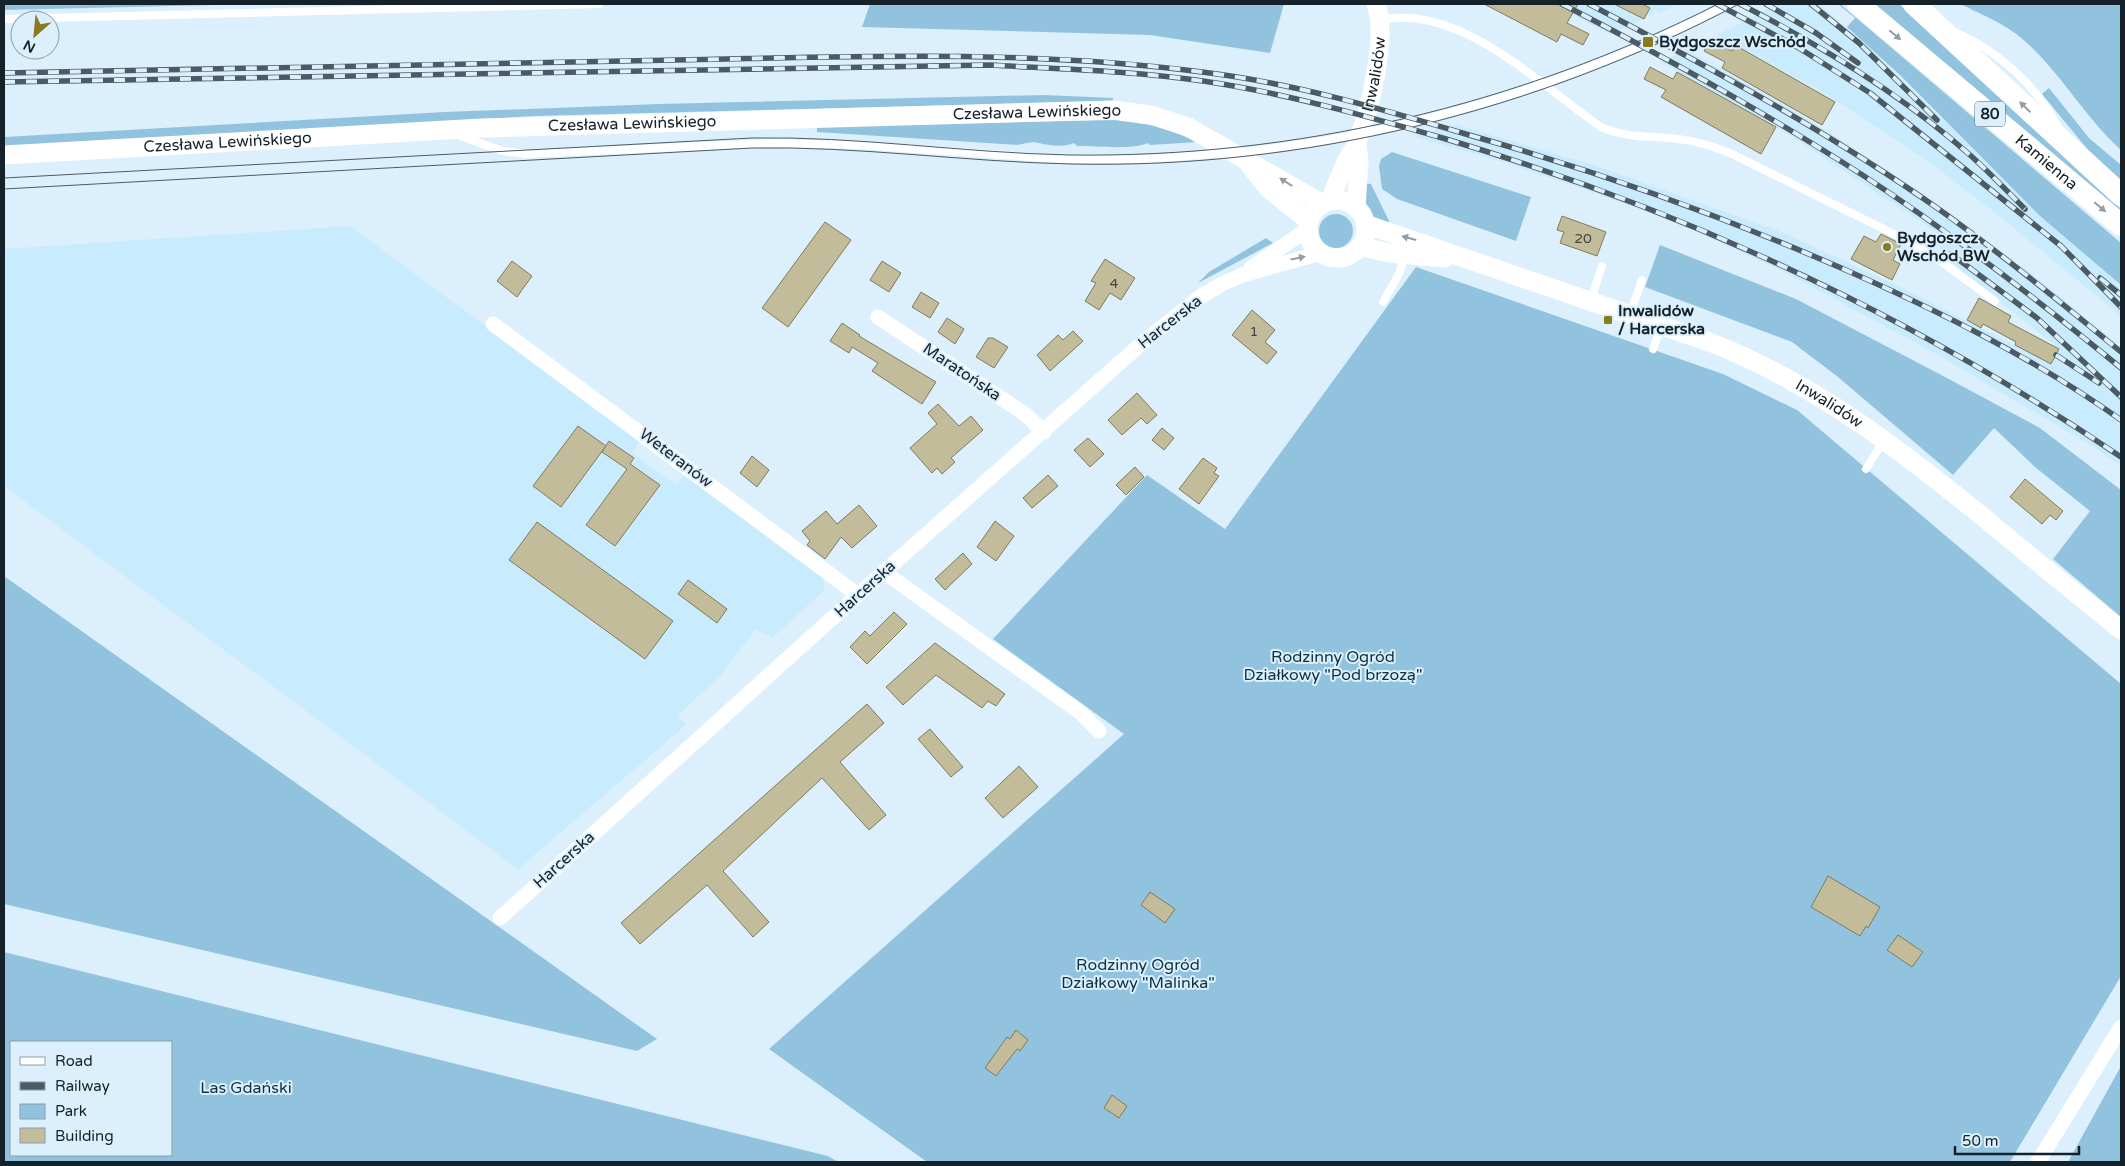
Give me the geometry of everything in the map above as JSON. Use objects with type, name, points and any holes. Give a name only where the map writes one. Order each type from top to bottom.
[{"type":"main road","name":"Kamienna","points":[[1858,4],[2121,225]]},
{"type":"main road","name":"Kamienna","points":[[1914,4],[2073,153],[2121,195]]},
{"type":"street","name":"Inwalidów","points":[[1326,203],[1357,144],[1376,63],[1379,12]]},
{"type":"street","name":"Czesława Lewińskiego","points":[[4,155],[449,130],[1112,110],[1166,118],[1210,138],[1248,163],[1279,177],[1326,203]]},
{"type":"street","name":"Inwalidów","points":[[1357,144],[1361,216],[1488,264],[1749,357],[1781,373],[1885,439],[2121,630]]},
{"type":"street","name":"Czesława Lewińskiego","points":[[1248,163],[1269,189],[1308,225]]},
{"type":"street","points":[[1346,202],[1361,216],[1365,234],[1360,246],[1348,256],[1339,258],[1320,254],[1309,238],[1308,225],[1312,214],[1326,203],[1346,202]]},
{"type":"street","name":"Harcerska","points":[[500,918],[858,595],[1148,338],[1203,295],[1242,275],[1308,225]]},
{"type":"street","name":"Inwalidów","points":[[1360,246],[1406,254],[1488,264]]},
{"type":"street","name":"Harcerska","points":[[1242,275],[1320,254]]},
{"type":"street","name":"Maratońska","points":[[878,317],[1025,414],[1044,432]]},
{"type":"street","name":"Weteranów","points":[[493,324],[858,595]]},
{"type":"street","points":[[884,572],[1081,713],[1099,731]]},
{"type":"street","points":[[2038,1162],[2121,1027]]},
{"type":"lane","points":[[4,19],[599,4]]},
{"type":"lane","points":[[449,130],[462,138],[503,151],[527,154],[789,143],[1060,159],[1122,160],[1222,154],[1320,141],[1411,123],[1487,102],[1570,75],[1638,47],[1729,4]]},
{"type":"lane","points":[[1379,12],[1394,17],[1428,20],[1472,37],[1514,64],[1589,119],[1613,132],[1624,136],[1678,139],[1706,144],[1730,153],[1904,238],[1939,260],[1995,301]]},
{"type":"lane","points":[[1383,302],[1399,274],[1406,254]]},
{"type":"lane","points":[[1591,300],[1602,266]]},
{"type":"lane","points":[[1630,314],[1642,280]]},
{"type":"lane","points":[[1653,349],[1662,325]]},
{"type":"lane","points":[[1866,469],[1885,439]]},
{"type":"shaded area","points":[[1551,4],[1678,4],[1659,13],[1655,10],[1651,16],[1647,14],[1644,19],[1610,34]]},
{"type":"shaded area","points":[[1777,4],[1819,4],[1871,48],[2040,216],[2121,285],[2121,316],[1997,214],[1922,157],[1826,94],[1718,35]]},
{"type":"shaded area","points":[[1687,50],[1808,119],[1927,197],[2037,278],[2121,347],[2121,466],[2089,444],[1931,351],[1779,269],[1682,225],[1584,189],[1510,164],[1413,136],[1441,129],[1446,130],[1456,125],[1591,164],[1784,233],[1896,285],[2052,364],[2059,349],[1941,253],[1940,245],[1946,238],[1791,136],[1661,62]]},
{"type":"shaded area","points":[[350,226],[640,440],[632,453],[676,485],[684,475],[823,575],[824,591],[772,638],[756,629],[719,677],[678,715],[686,725],[518,869],[4,486],[4,249]]},
{"type":"green space","points":[[4,4],[256,4],[4,10]]},
{"type":"green space","points":[[870,4],[1284,4],[1270,53],[1150,35],[862,27]]},
{"type":"green space","points":[[1838,4],[1840,4],[2121,243],[2121,285],[2040,216],[1900,75],[1847,27],[1855,18]]},
{"type":"green space","points":[[1869,4],[1899,4],[2121,209],[2121,217]]},
{"type":"green space","points":[[1960,4],[2121,4],[2121,150],[2030,46],[2002,25]]},
{"type":"green space","points":[[2049,88],[2089,138],[2121,165],[2121,183],[2098,162],[2042,94]]},
{"type":"green space","points":[[1044,95],[1113,98],[1113,101],[535,116],[4,146],[4,137],[445,112],[658,104]]},
{"type":"green space","points":[[1119,120],[1162,127],[1198,142],[1150,145],[1148,143],[1124,147],[1077,146],[1074,143],[1061,146],[1034,142],[1018,145],[817,132],[817,126]]},
{"type":"green space","points":[[1392,152],[1531,197],[1516,241],[1397,199],[1382,189],[1379,166],[1381,159]]},
{"type":"green space","points":[[1363,183],[1371,184],[1390,223],[1377,222],[1370,213],[1365,199]]},
{"type":"green space","points":[[1336,214],[1343,215],[1348,219],[1352,224],[1352,238],[1348,243],[1343,247],[1336,248],[1329,247],[1324,243],[1320,238],[1319,231],[1320,224],[1324,219],[1329,215]]},
{"type":"green space","points":[[1266,238],[1273,243],[1198,283],[1209,272]]},
{"type":"green space","points":[[1660,245],[1796,299],[1947,378],[2040,428],[2121,490],[2121,617],[2053,559],[2090,511],[2035,467],[1994,428],[1953,475],[1838,377],[1792,342],[1645,287]]},
{"type":"green space","points":[[1416,267],[1723,374],[1797,410],[2121,684],[2121,976],[2010,1162],[927,1162],[769,1049],[1124,734],[993,639],[1147,475],[1225,529]]},
{"type":"green space","points":[[4,576],[657,1039],[637,1051],[4,904]]},
{"type":"green space","name":"Las Gdański","points":[[4,952],[828,1156],[838,1162],[4,1162]]},
{"type":"green space","points":[[2121,1066],[2121,1162],[2068,1162]]},
{"type":"building","points":[[1484,4],[1578,4],[1567,23],[1589,34],[1583,45],[1561,34],[1557,42]]},
{"type":"building","points":[[1614,4],[1642,4],[1650,8],[1644,19]]},
{"type":"building","points":[[1710,40],[1732,51],[1735,45],[1835,102],[1822,125],[1722,68],[1725,62],[1704,51]]},
{"type":"building","points":[[1650,67],[1673,79],[1677,72],[1776,127],[1761,154],[1661,97],[1666,90],[1644,79]]},
{"type":"building","points":[[1562,216],[1606,232],[1597,256],[1560,243],[1564,232],[1557,230]]},
{"type":"building","points":[[825,222],[851,240],[788,327],[762,308]]},
{"type":"building","points":[[1881,234],[1901,244],[1893,260],[1900,264],[1892,280],[1851,259],[1864,236],[1876,242]]},
{"type":"building","points":[[1105,259],[1135,278],[1121,300],[1110,293],[1099,310],[1085,301],[1096,283],[1091,281]]},
{"type":"building","points":[[512,261],[532,276],[517,297],[497,281]]},
{"type":"building","points":[[882,261],[901,273],[889,292],[870,280]]},
{"type":"building","points":[[921,292],[939,303],[930,318],[912,307]]},
{"type":"building","points":[[1979,298],[2011,316],[2008,322],[2059,349],[2051,364],[2015,345],[2016,342],[1983,324],[1981,328],[1967,320]]},
{"type":"building","points":[[1252,310],[1275,330],[1265,342],[1277,352],[1267,364],[1232,335]]},
{"type":"building","points":[[947,318],[964,329],[955,344],[938,332]]},
{"type":"building","points":[[842,323],[859,336],[936,382],[922,404],[872,371],[878,363],[852,347],[849,353],[830,341]]},
{"type":"building","points":[[1073,331],[1083,341],[1050,371],[1037,355],[1058,335],[1063,340]]},
{"type":"building","points":[[988,338],[993,338],[1008,347],[994,368],[976,357]]},
{"type":"building","points":[[1137,393],[1157,415],[1147,424],[1141,418],[1122,435],[1108,420]]},
{"type":"building","points":[[938,404],[959,426],[971,416],[983,430],[951,458],[955,462],[942,474],[937,468],[932,473],[910,448],[937,424],[928,413]]},
{"type":"building","points":[[578,426],[606,446],[561,507],[533,486]]},
{"type":"building","points":[[1162,428],[1174,438],[1164,450],[1152,440]]},
{"type":"building","points":[[1088,438],[1104,454],[1090,467],[1074,450]]},
{"type":"building","points":[[609,441],[634,458],[630,464],[660,485],[615,546],[586,525],[627,469],[602,452]]},
{"type":"building","points":[[752,456],[769,470],[757,487],[740,473]]},
{"type":"building","points":[[1203,458],[1217,468],[1214,473],[1219,476],[1199,504],[1179,489]]},
{"type":"building","points":[[1135,467],[1144,477],[1126,495],[1116,485]]},
{"type":"building","points":[[1048,475],[1058,486],[1032,508],[1023,498]]},
{"type":"building","points":[[2025,479],[2063,511],[2056,520],[2050,515],[2042,524],[2010,497]]},
{"type":"building","points":[[859,505],[877,526],[852,548],[841,537],[825,559],[807,545],[810,541],[802,531],[826,511],[837,524]]},
{"type":"building","points":[[995,521],[1014,536],[996,561],[977,547]]},
{"type":"building","points":[[537,522],[673,621],[645,659],[509,560]]},
{"type":"building","points":[[963,553],[972,564],[945,590],[935,579]]},
{"type":"building","points":[[688,580],[727,609],[717,623],[678,594]]},
{"type":"building","points":[[894,612],[907,624],[867,664],[850,647],[865,631],[870,636]]},
{"type":"building","points":[[935,643],[1005,694],[996,706],[988,701],[982,708],[936,675],[903,705],[886,687]]},
{"type":"building","points":[[867,704],[884,723],[840,762],[886,815],[869,830],[822,778],[723,871],[769,922],[753,937],[707,885],[640,944],[621,923]]},
{"type":"building","points":[[930,729],[963,767],[951,777],[918,739]]},
{"type":"building","points":[[1019,766],[1038,787],[1003,818],[985,798]]},
{"type":"building","points":[[1828,876],[1880,907],[1868,928],[1866,926],[1860,936],[1811,907]]},
{"type":"building","points":[[1150,892],[1175,909],[1165,923],[1141,905]]},
{"type":"building","points":[[1898,935],[1923,952],[1912,967],[1887,950]]},
{"type":"building","points":[[1016,1030],[1028,1040],[1020,1051],[1017,1049],[996,1076],[985,1068],[1007,1037],[1010,1039]]},
{"type":"building","points":[[1112,1095],[1127,1106],[1119,1118],[1104,1108]]},
{"type":"tram line","points":[[4,178],[752,138],[871,142],[1030,154],[1070,155],[1154,154],[1238,147],[1321,135],[1403,119],[1484,97],[1564,71],[1642,40],[1718,4]]},
{"type":"tram line","points":[[4,189],[752,148],[832,149],[1072,164],[1159,163],[1245,156],[1331,144],[1416,126],[1499,103],[1581,75],[1661,42],[1739,4]]},
{"type":"railway","points":[[1562,4],[1715,86],[1864,176],[1930,221],[1995,269],[2121,368]]},
{"type":"railway","points":[[1589,4],[1768,101],[1898,181],[1987,244],[2121,352]]},
{"type":"railway","points":[[1717,4],[1799,48],[1870,93],[2061,246],[2121,307]]},
{"type":"railway","points":[[1740,4],[1831,54],[1889,91],[1970,155],[2025,209]]},
{"type":"railway","points":[[1766,4],[1816,33],[1858,63]]},
{"type":"railway","points":[[1811,4],[1859,43],[1937,120]]},
{"type":"railway","points":[[4,73],[939,56],[1071,60],[1136,65],[1236,77],[1337,98],[1515,148],[1607,178],[1743,227],[1832,264],[1981,334],[2052,375],[2121,420]]},
{"type":"railway","points":[[4,82],[990,65],[1150,75],[1234,86],[1325,106],[1446,139],[1624,199],[1711,234],[1796,272],[1880,313],[1962,358],[2042,406],[2121,457]]},
{"type":"railway","points":[[1951,254],[2037,318],[2121,397]]},
{"type":"railway","points":[[2100,278],[2121,295]]},
{"type":"railway","points":[[2056,355],[2099,383]]},
{"type":"place","name":"Bydgoszcz Wschód","points":[[1648,42]]},
{"type":"place","name":"Bydgoszcz Wschód BW","points":[[1887,247]]},
{"type":"place","name":"Inwalidów / Harcerska","points":[[1608,320]]},
{"type":"park label","name":"Rodzinny Ogród Działkowy \"Pod brzozą\"","points":[[1333,666]]},
{"type":"park label","name":"Rodzinny Ogród Działkowy \"Malinka\"","points":[[1138,974]]}]
